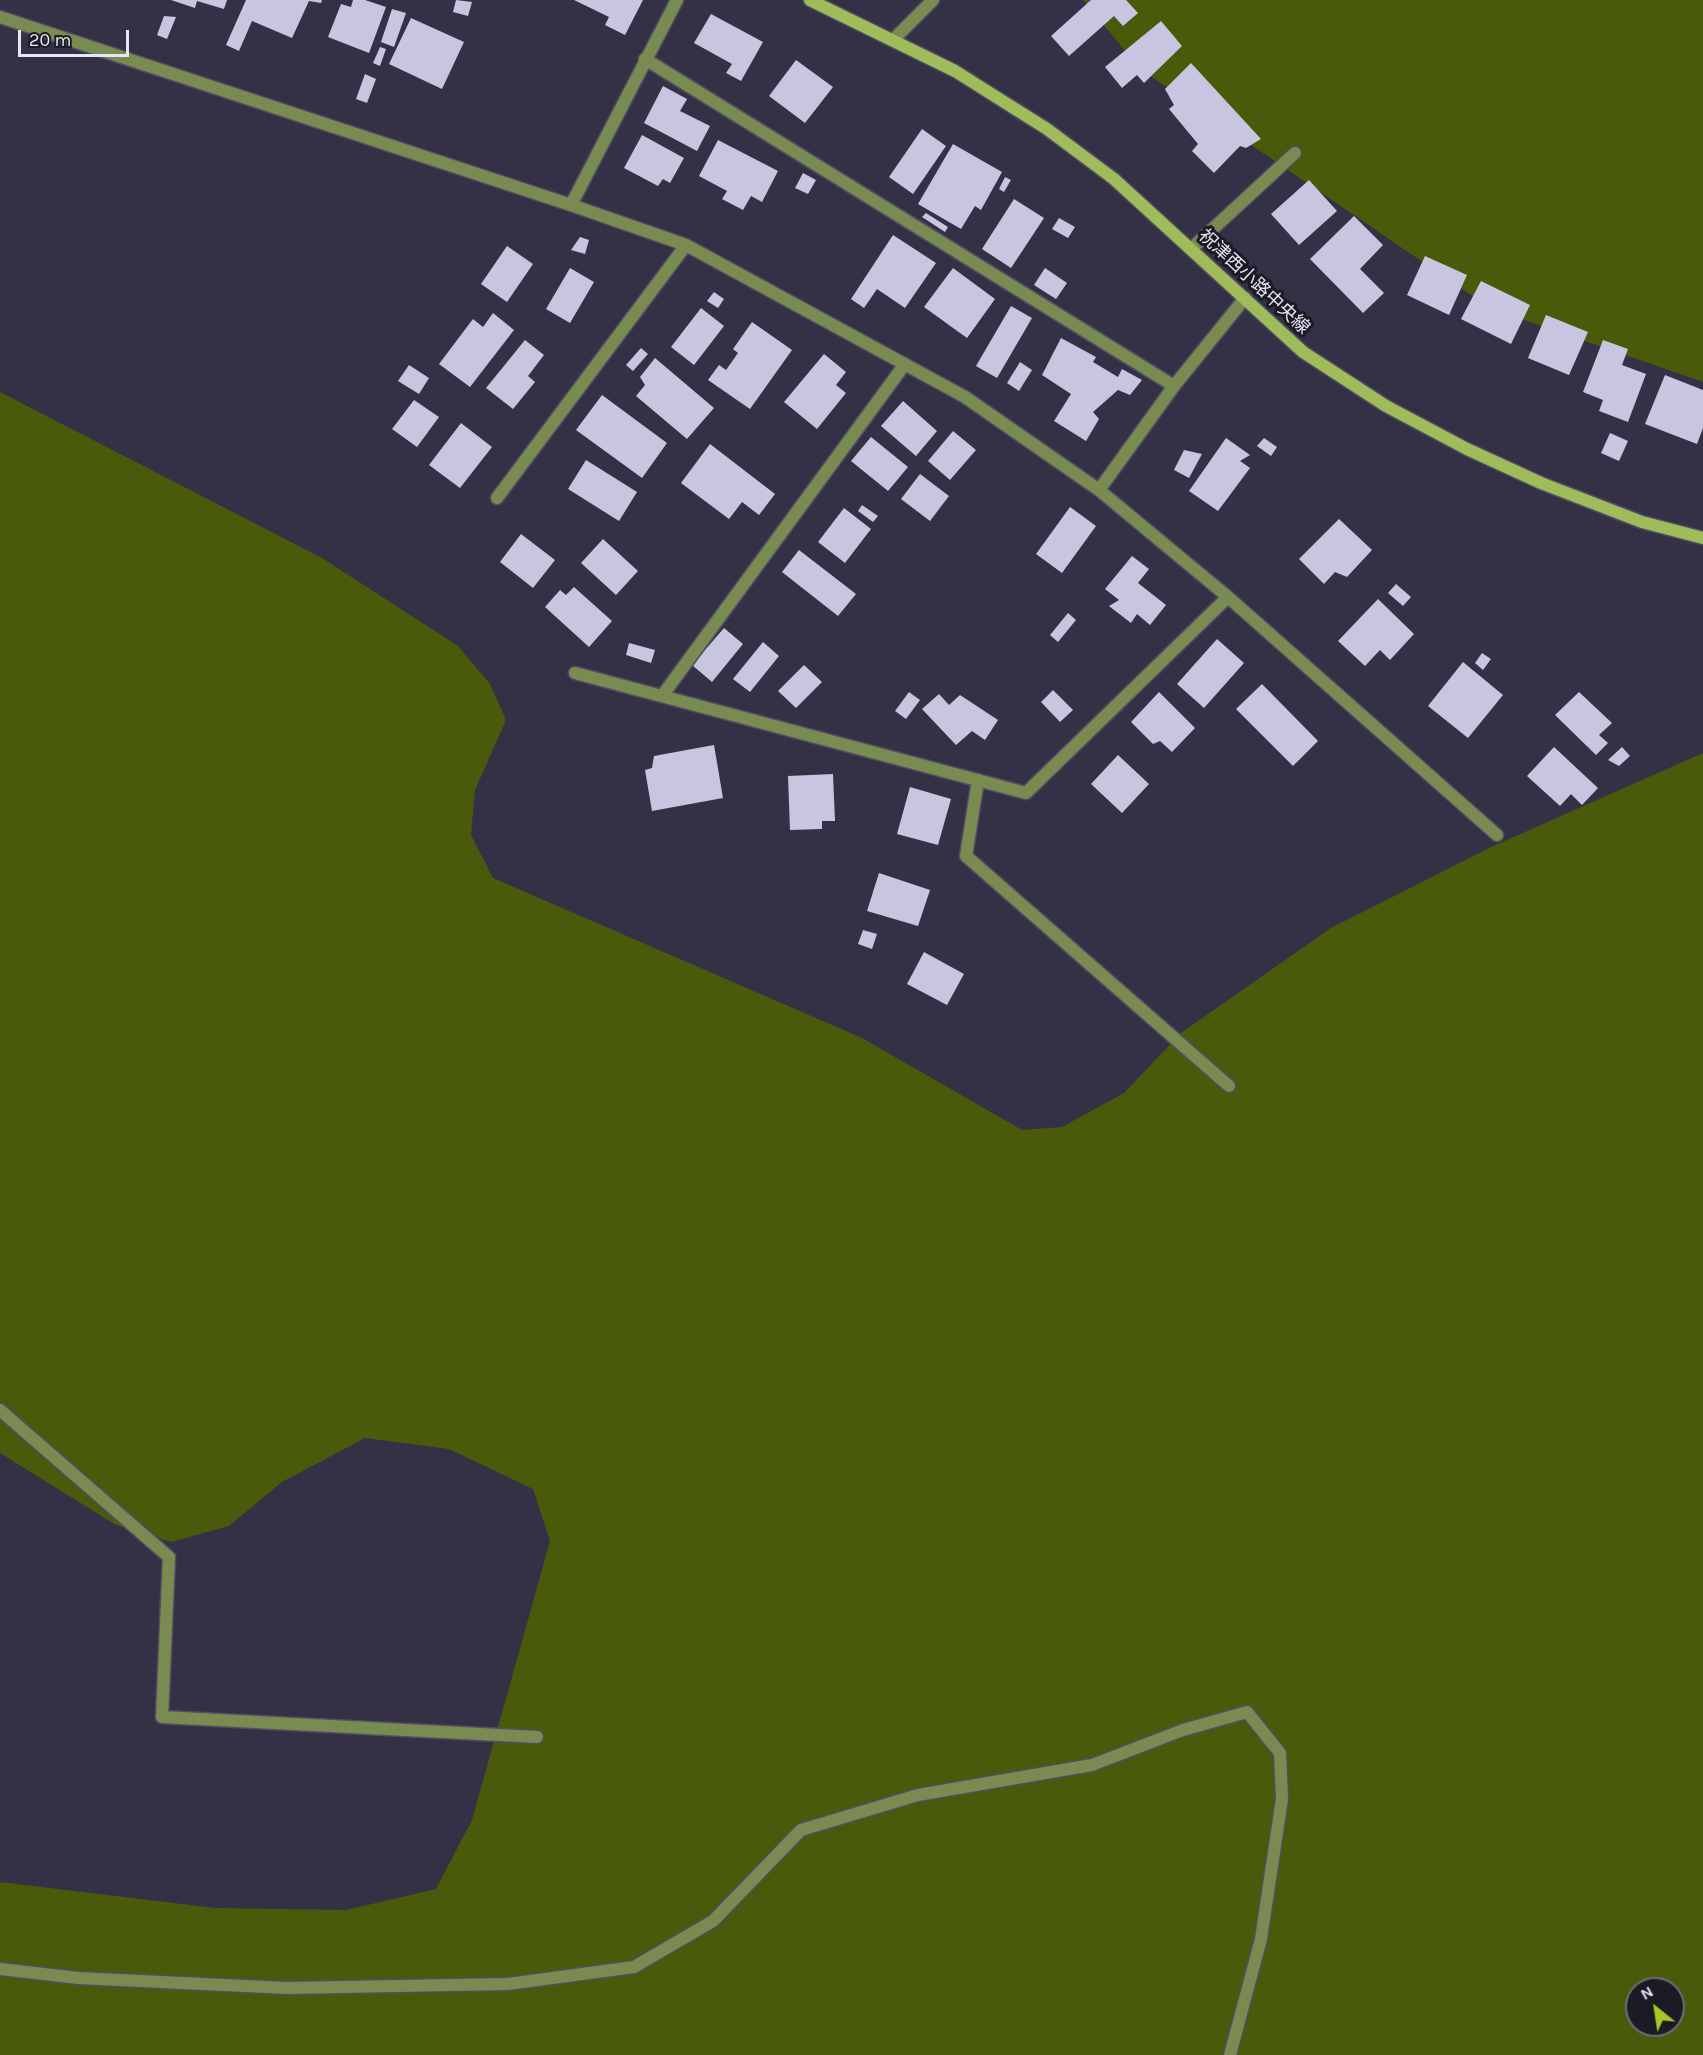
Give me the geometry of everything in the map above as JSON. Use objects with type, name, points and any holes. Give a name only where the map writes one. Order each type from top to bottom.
[{"type":"main road","name":"祝津西小路中央線","points":[[810,0],[955,72],[1047,129],[1114,179],[1303,352],[1386,406],[1467,449],[1552,488],[1642,522],[1703,538]]},
{"type":"street","points":[[571,205],[676,0]]},
{"type":"street","points":[[892,40],[933,0]]},
{"type":"street","points":[[0,17],[686,245],[905,364],[965,397],[1099,490],[1228,597],[1497,835]]},
{"type":"street","points":[[645,59],[1174,386]]},
{"type":"street","points":[[1191,249],[1295,153]]},
{"type":"street","points":[[496,498],[686,245]]},
{"type":"street","points":[[1099,490],[1174,386],[1245,298]]},
{"type":"street","points":[[662,696],[905,364]]},
{"type":"street","points":[[575,673],[1026,793],[1228,597]]},
{"type":"street","points":[[978,780],[966,856],[1229,1086]]},
{"type":"street","points":[[0,1410],[169,1557],[162,1716],[537,1737]]},
{"type":"street","points":[[0,1968],[78,1978],[287,1988],[508,1984],[634,1967],[713,1921],[801,1830],[918,1795],[1092,1765],[1183,1730],[1247,1712],[1280,1753],[1282,1799],[1261,1939],[1230,2055]]},
{"type":"green space","points":[[1083,0],[1703,0],[1703,382],[1490,308],[1140,69]]},
{"type":"green space","points":[[0,392],[322,558],[458,646],[490,684],[506,720],[475,790],[471,835],[493,878],[862,1038],[1022,1130],[1062,1127],[1124,1093],[1181,1033],[1331,928],[1489,848],[1703,753],[1703,2055],[0,2055],[0,1882],[215,1908],[346,1910],[436,1889],[472,1820],[550,1541],[533,1489],[449,1449],[365,1438],[282,1482],[229,1526],[171,1542],[116,1525],[0,1453]]},
{"type":"building","points":[[171,0],[227,0],[224,9],[197,1],[195,8]]},
{"type":"building","points":[[246,0],[322,0],[321,3],[309,1],[292,38],[252,21],[239,51],[226,45]]},
{"type":"building","points":[[353,0],[365,0],[386,7],[369,53],[328,37],[341,4],[351,7]]},
{"type":"building","points":[[456,0],[472,2],[468,16],[453,12]]},
{"type":"building","points":[[574,0],[643,0],[625,35],[605,25],[609,17]]},
{"type":"building","points":[[1091,0],[1126,0],[1138,13],[1123,26],[1114,16],[1069,56],[1051,36]]},
{"type":"building","points":[[392,9],[406,13],[394,47],[381,42]]},
{"type":"building","points":[[711,14],[763,42],[741,81],[726,73],[732,64],[694,43]]},
{"type":"building","points":[[164,16],[176,17],[167,39],[157,35]]},
{"type":"building","points":[[411,18],[464,42],[442,89],[389,64]]},
{"type":"building","points":[[1161,21],[1182,46],[1144,83],[1137,75],[1122,88],[1105,67]]},
{"type":"building","points":[[380,47],[386,49],[380,66],[373,63]]},
{"type":"building","points":[[796,60],[833,87],[805,123],[769,96]]},
{"type":"building","points":[[1191,63],[1261,139],[1246,148],[1240,146],[1214,173],[1192,151],[1198,144],[1169,109],[1174,105],[1165,89]]},
{"type":"building","points":[[365,74],[376,79],[367,103],[356,99]]},
{"type":"building","points":[[663,86],[687,99],[680,111],[710,126],[697,151],[644,123]]},
{"type":"building","points":[[922,129],[946,146],[913,194],[889,177]]},
{"type":"building","points":[[642,135],[684,158],[670,183],[663,179],[658,186],[624,168]]},
{"type":"building","points":[[718,140],[778,171],[762,202],[751,196],[743,210],[722,199],[727,191],[699,176]]},
{"type":"building","points":[[953,144],[1002,172],[981,210],[975,206],[961,229],[918,204]]},
{"type":"building","points":[[803,173],[816,180],[808,194],[795,188]]},
{"type":"building","points":[[1005,177],[1011,180],[1004,192],[999,189]]},
{"type":"building","points":[[1309,180],[1337,211],[1299,245],[1271,214]]},
{"type":"building","points":[[1014,199],[1044,218],[1011,268],[982,249]]},
{"type":"building","points":[[926,213],[948,227],[945,232],[922,217]]},
{"type":"building","points":[[1354,216],[1383,245],[1360,269],[1384,293],[1363,313],[1310,259]]},
{"type":"building","points":[[1059,218],[1075,227],[1068,238],[1052,229]]},
{"type":"building","points":[[893,235],[936,263],[905,308],[877,289],[864,308],[851,299]]},
{"type":"building","points":[[580,237],[589,240],[585,254],[571,250]]},
{"type":"building","points":[[507,246],[533,264],[507,302],[481,284]]},
{"type":"building","points":[[1425,256],[1467,275],[1449,315],[1407,295]]},
{"type":"building","points":[[570,268],[594,282],[570,323],[546,309]]},
{"type":"building","points":[[953,268],[995,299],[967,338],[924,307]]},
{"type":"building","points":[[1045,268],[1067,283],[1056,299],[1034,285]]},
{"type":"building","points":[[1481,281],[1530,305],[1511,344],[1461,319]]},
{"type":"building","points":[[714,292],[724,299],[718,308],[707,301]]},
{"type":"building","points":[[1011,306],[1032,318],[997,378],[976,366]]},
{"type":"building","points":[[701,308],[724,326],[694,365],[671,347]]},
{"type":"building","points":[[493,313],[514,330],[470,387],[439,364],[473,319],[483,327]]},
{"type":"building","points":[[1546,315],[1588,332],[1569,375],[1528,358]]},
{"type":"building","points":[[752,322],[792,350],[750,409],[708,380],[719,365],[726,370],[738,353],[733,349]]},
{"type":"building","points":[[1061,338],[1096,357],[1093,362],[1118,377],[1122,369],[1142,380],[1130,395],[1118,390],[1093,412],[1099,419],[1086,441],[1054,421],[1071,394],[1042,375]]},
{"type":"building","points":[[525,340],[544,355],[528,376],[535,382],[513,409],[486,388]]},
{"type":"building","points":[[1603,340],[1628,349],[1622,365],[1646,374],[1628,422],[1599,411],[1603,400],[1583,392]]},
{"type":"building","points":[[641,348],[648,354],[633,371],[626,365]]},
{"type":"building","points":[[824,354],[846,372],[836,385],[846,393],[817,429],[784,402]]},
{"type":"building","points":[[655,358],[714,408],[687,439],[636,396],[645,385],[640,377]]},
{"type":"building","points":[[1020,362],[1032,370],[1019,391],[1007,383]]},
{"type":"building","points":[[409,365],[429,378],[419,394],[398,381]]},
{"type":"building","points":[[1665,375],[1703,390],[1703,428],[1697,444],[1645,424]]},
{"type":"building","points":[[602,395],[667,443],[642,478],[576,430]]},
{"type":"building","points":[[414,400],[439,417],[417,447],[392,429]]},
{"type":"building","points":[[903,401],[937,431],[916,456],[881,426]]},
{"type":"building","points":[[461,423],[492,447],[460,488],[429,465]]},
{"type":"building","points":[[953,431],[976,450],[950,480],[928,461]]},
{"type":"building","points":[[1610,433],[1628,441],[1619,461],[1601,453]]},
{"type":"building","points":[[871,437],[908,467],[888,491],[851,461]]},
{"type":"building","points":[[1226,438],[1250,455],[1240,461],[1250,468],[1218,511],[1189,491]]},
{"type":"building","points":[[1264,438],[1277,447],[1271,456],[1257,446]]},
{"type":"building","points":[[710,444],[775,494],[759,515],[742,502],[729,519],[681,483]]},
{"type":"building","points":[[1184,450],[1202,454],[1189,478],[1174,470]]},
{"type":"building","points":[[586,460],[637,492],[619,521],[568,489]]},
{"type":"building","points":[[920,474],[949,496],[930,521],[901,499]]},
{"type":"building","points":[[862,505],[878,516],[873,522],[858,511]]},
{"type":"building","points":[[1070,507],[1096,526],[1062,573],[1036,554]]},
{"type":"building","points":[[844,508],[871,529],[845,563],[818,542]]},
{"type":"building","points":[[1339,519],[1372,550],[1347,577],[1335,572],[1324,584],[1299,559]]},
{"type":"building","points":[[521,534],[555,560],[533,588],[500,562]]},
{"type":"building","points":[[603,539],[638,571],[616,595],[581,563]]},
{"type":"building","points":[[799,550],[856,594],[838,616],[782,572]]},
{"type":"building","points":[[1132,556],[1149,569],[1138,583],[1166,605],[1150,625],[1137,614],[1131,623],[1109,606],[1119,600],[1105,589]]},
{"type":"building","points":[[1396,584],[1411,597],[1403,606],[1388,593]]},
{"type":"building","points":[[574,587],[612,621],[589,647],[545,607],[560,590],[566,595]]},
{"type":"building","points":[[1378,599],[1414,634],[1390,660],[1380,650],[1365,666],[1338,641]]},
{"type":"building","points":[[1068,613],[1076,620],[1058,642],[1050,635]]},
{"type":"building","points":[[724,628],[743,644],[712,682],[692,665]]},
{"type":"building","points":[[1217,639],[1244,663],[1204,708],[1177,684]]},
{"type":"building","points":[[763,642],[779,656],[750,692],[733,679]]},
{"type":"building","points":[[629,643],[655,650],[651,663],[626,655]]},
{"type":"building","points":[[1482,653],[1491,659],[1483,670],[1475,663]]},
{"type":"building","points":[[1463,662],[1503,695],[1468,738],[1428,706]]},
{"type":"building","points":[[804,665],[822,682],[796,708],[778,691]]},
{"type":"building","points":[[1262,684],[1318,741],[1293,766],[1236,709]]},
{"type":"building","points":[[1053,690],[1073,710],[1060,722],[1041,702]]},
{"type":"building","points":[[909,692],[920,700],[906,719],[895,711]]},
{"type":"building","points":[[1159,692],[1195,728],[1172,752],[1160,741],[1153,744],[1131,722]]},
{"type":"building","points":[[1579,692],[1612,723],[1599,735],[1608,743],[1596,755],[1555,715]]},
{"type":"building","points":[[939,694],[949,705],[960,695],[998,720],[985,740],[972,731],[956,745],[922,709]]},
{"type":"building","points":[[714,745],[723,798],[652,811],[645,770],[652,768],[654,756]]},
{"type":"building","points":[[1554,747],[1598,788],[1582,805],[1571,794],[1560,806],[1527,776]]},
{"type":"building","points":[[1622,747],[1630,756],[1619,766],[1608,760]]},
{"type":"building","points":[[1118,755],[1149,784],[1122,813],[1091,784]]},
{"type":"building","points":[[833,774],[835,821],[822,821],[822,829],[790,830],[788,776]]},
{"type":"building","points":[[910,787],[951,799],[938,845],[897,834]]},
{"type":"building","points":[[879,873],[930,890],[918,926],[867,911]]},
{"type":"building","points":[[863,930],[877,934],[872,949],[858,944]]},
{"type":"building","points":[[924,952],[964,974],[947,1005],[907,984]]}]
